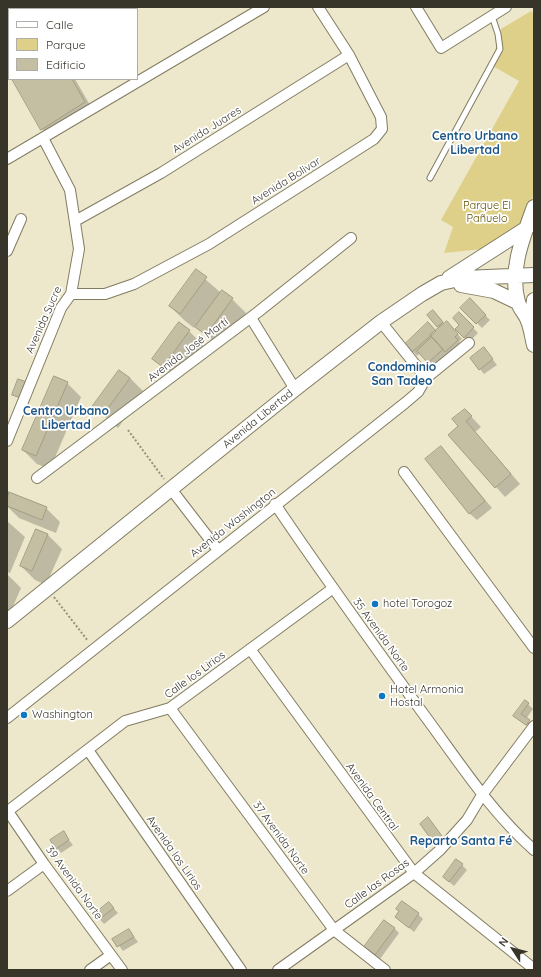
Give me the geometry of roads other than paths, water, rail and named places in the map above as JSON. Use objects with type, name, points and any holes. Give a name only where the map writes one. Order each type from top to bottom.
[{"type":"main road","points":[[534,207],[514,276],[518,302],[521,310],[528,320],[534,345]]},
{"type":"main road","points":[[441,283],[527,228]]},
{"type":"main road","name":"Avenida Libertad","points":[[7,621],[168,484],[295,389],[381,322],[441,283],[464,278],[534,275]]},
{"type":"main road","points":[[441,283],[478,287],[494,291],[518,302]]},
{"type":"main road","points":[[528,320],[534,300]]},
{"type":"street","points":[[7,159],[264,7]]},
{"type":"street","name":"Avenida Bolivar","points":[[70,294],[105,294],[134,284],[209,244],[374,139],[382,129],[381,117],[349,55],[318,7]]},
{"type":"street","points":[[416,7],[441,48],[506,7]]},
{"type":"street","name":"Avenida Juares","points":[[75,221],[161,173],[349,55]]},
{"type":"street","name":"Avenida Sucre","points":[[7,441],[60,308],[70,294],[79,249],[70,190],[43,138]]},
{"type":"street","points":[[7,251],[20,219]]},
{"type":"street","name":"Avenida José Martí","points":[[37,478],[251,318],[351,238]]},
{"type":"street","points":[[251,318],[295,389]]},
{"type":"street","points":[[381,322],[426,378]]},
{"type":"street","name":"Avenida Washington","points":[[7,718],[418,392],[426,378],[469,343]]},
{"type":"street","points":[[404,472],[534,648]]},
{"type":"street","points":[[168,484],[218,550]]},
{"type":"street","name":"35 Avenida Norte","points":[[275,504],[332,589],[482,795],[520,837],[534,850]]},
{"type":"street","name":"Calle los Lirios","points":[[7,810],[88,750],[124,721],[170,708],[332,589]]},
{"type":"street","name":"Avenida Central","points":[[250,650],[414,873],[534,969]]},
{"type":"street","name":"37 Avenida Norte","points":[[170,708],[334,930],[384,970]]},
{"type":"street","name":"Calle las Rosas","points":[[278,970],[414,873],[449,841],[467,820],[482,795],[534,726]]},
{"type":"street","name":"Avenida los Lirios","points":[[88,750],[241,970]]},
{"type":"street","name":"39 Avenida Norte","points":[[7,810],[44,864],[122,970]]},
{"type":"street","points":[[7,891],[44,864]]},
{"type":"street","points":[[90,970],[111,955]]},
{"type":"lane","points":[[430,178],[500,49],[498,34],[492,16]]},
{"type":"place","name":"hotel Torogoz","points":[[375,604]]},
{"type":"place","name":"Hotel Armonia Hostal","points":[[382,696]]},
{"type":"place","name":"Washington","points":[[24,715]]},
{"type":"district","name":"Centro Urbano Libertad","points":[[475,143]]},
{"type":"district","name":"Condominio San Tadeo","points":[[402,374]]},
{"type":"district","name":"Centro Urbano Libertad","points":[[66,418]]},
{"type":"district","name":"Reparto Santa Fé","points":[[461,841]]},
{"type":"park label","name":"Parque El Pañuelo","points":[[487,212]]}]
